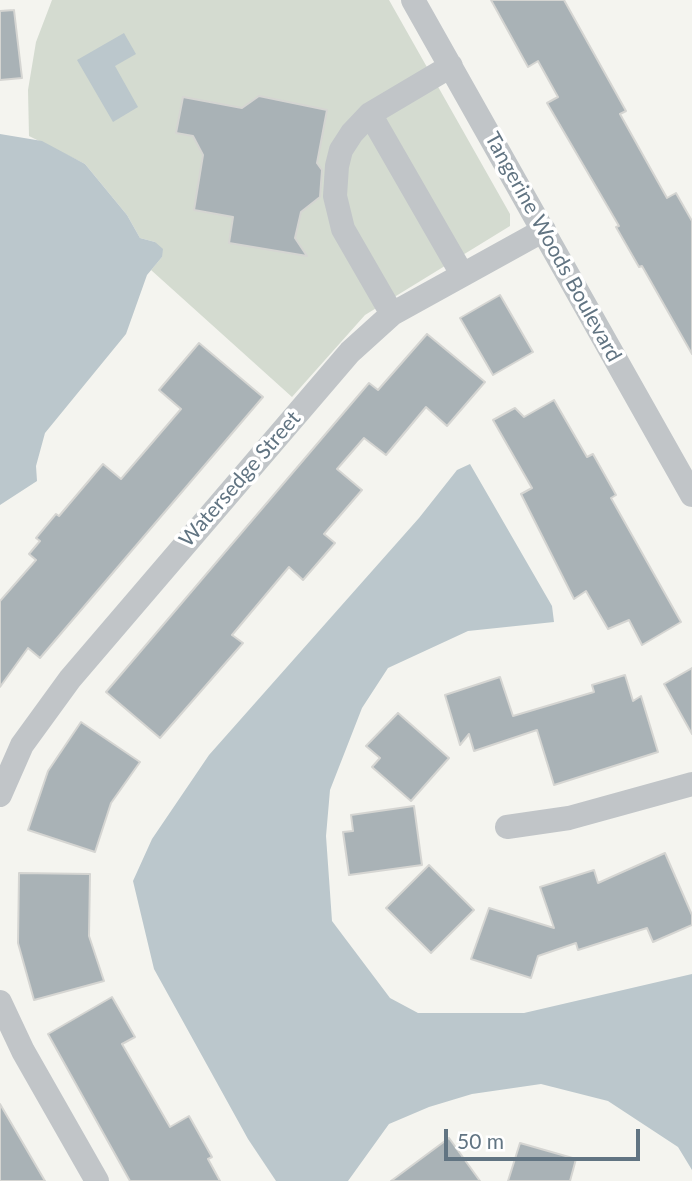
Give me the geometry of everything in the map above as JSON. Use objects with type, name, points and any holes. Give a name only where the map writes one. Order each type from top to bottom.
[{"type":"street","name":"Tangerine Woods Boulevard","points":[[413,0],[692,495]]},
{"type":"street","points":[[392,314],[353,248],[337,211],[335,196],[341,150],[370,114],[451,66]]},
{"type":"street","points":[[370,114],[462,274]]},
{"type":"street","name":"Watersedge Street","points":[[0,794],[22,745],[70,679],[350,352],[392,314],[544,230]]},
{"type":"street","points":[[507,827],[569,818],[692,785]]},
{"type":"street","points":[[0,1005],[97,1181]]},
{"type":"shaded area","points":[[52,0],[389,0],[510,214],[510,226],[365,315],[292,397],[151,270],[162,257],[155,242],[140,238],[127,215],[85,164],[29,136],[28,90],[36,42]]},
{"type":"shaded area","points":[[124,33],[136,54],[115,66],[138,107],[113,122],[77,60]]},
{"type":"shaded area","points":[[0,134],[42,141],[85,164],[127,215],[140,238],[155,242],[163,249],[162,257],[147,275],[126,334],[45,433],[36,466],[37,481],[0,505]]},
{"type":"shaded area","points":[[470,464],[552,606],[554,622],[468,631],[388,668],[362,708],[330,790],[326,836],[332,921],[390,998],[418,1013],[524,1013],[692,974],[692,1170],[678,1147],[608,1101],[541,1084],[472,1094],[429,1107],[389,1124],[348,1181],[276,1181],[248,1139],[154,969],[133,881],[152,839],[209,755],[419,518],[457,470]]},
{"type":"building","points":[[491,0],[564,0],[626,111],[620,114],[667,198],[676,193],[692,221],[692,354],[642,266],[639,267],[616,227],[619,226],[547,103],[558,97],[538,61],[528,67]]},
{"type":"building","points":[[14,10],[22,78],[0,80],[0,11]]},
{"type":"building","points":[[259,96],[327,110],[317,163],[322,170],[320,197],[301,212],[295,238],[307,256],[229,243],[233,217],[194,210],[203,155],[193,136],[176,133],[183,97],[242,108]]},
{"type":"building","points":[[500,295],[533,352],[493,375],[460,318]]},
{"type":"building","points":[[427,334],[485,382],[447,426],[426,407],[386,455],[364,438],[337,469],[362,490],[324,534],[335,543],[303,580],[289,567],[232,635],[243,643],[160,738],[106,692],[369,383],[378,390]]},
{"type":"building","points":[[199,343],[263,397],[40,658],[28,648],[0,687],[0,601],[36,560],[29,554],[40,541],[36,538],[56,514],[59,516],[103,464],[121,479],[181,409],[159,390]]},
{"type":"building","points":[[554,400],[587,457],[593,454],[616,495],[611,498],[681,622],[642,645],[629,620],[608,629],[586,591],[574,599],[521,494],[532,488],[493,420],[515,408],[524,417]]},
{"type":"building","points":[[692,668],[692,734],[664,684]]},
{"type":"building","points":[[625,675],[633,701],[641,696],[658,752],[554,785],[537,730],[474,751],[469,734],[460,745],[445,695],[500,677],[513,716],[594,692],[592,685]]},
{"type":"building","points":[[398,713],[449,758],[411,801],[372,767],[380,758],[366,746]]},
{"type":"building","points":[[81,722],[140,762],[111,803],[95,852],[28,830],[48,771]]},
{"type":"building","points":[[414,806],[422,865],[349,875],[343,832],[353,831],[351,815]]},
{"type":"building","points":[[665,853],[692,915],[692,925],[653,942],[647,928],[578,950],[576,943],[538,956],[531,978],[471,959],[489,908],[554,928],[540,887],[594,870],[598,883]]},
{"type":"building","points":[[429,865],[474,910],[431,953],[386,908]]},
{"type":"building","points":[[19,873],[90,874],[89,936],[104,981],[34,1000],[18,943]]},
{"type":"building","points":[[112,997],[135,1037],[122,1044],[170,1127],[189,1116],[212,1157],[208,1159],[220,1181],[130,1181],[48,1034]]},
{"type":"building","points":[[0,1104],[45,1181],[0,1181]]},
{"type":"building","points":[[449,1138],[480,1181],[391,1181]]},
{"type":"building","points":[[520,1143],[576,1159],[570,1181],[508,1181]]}]
